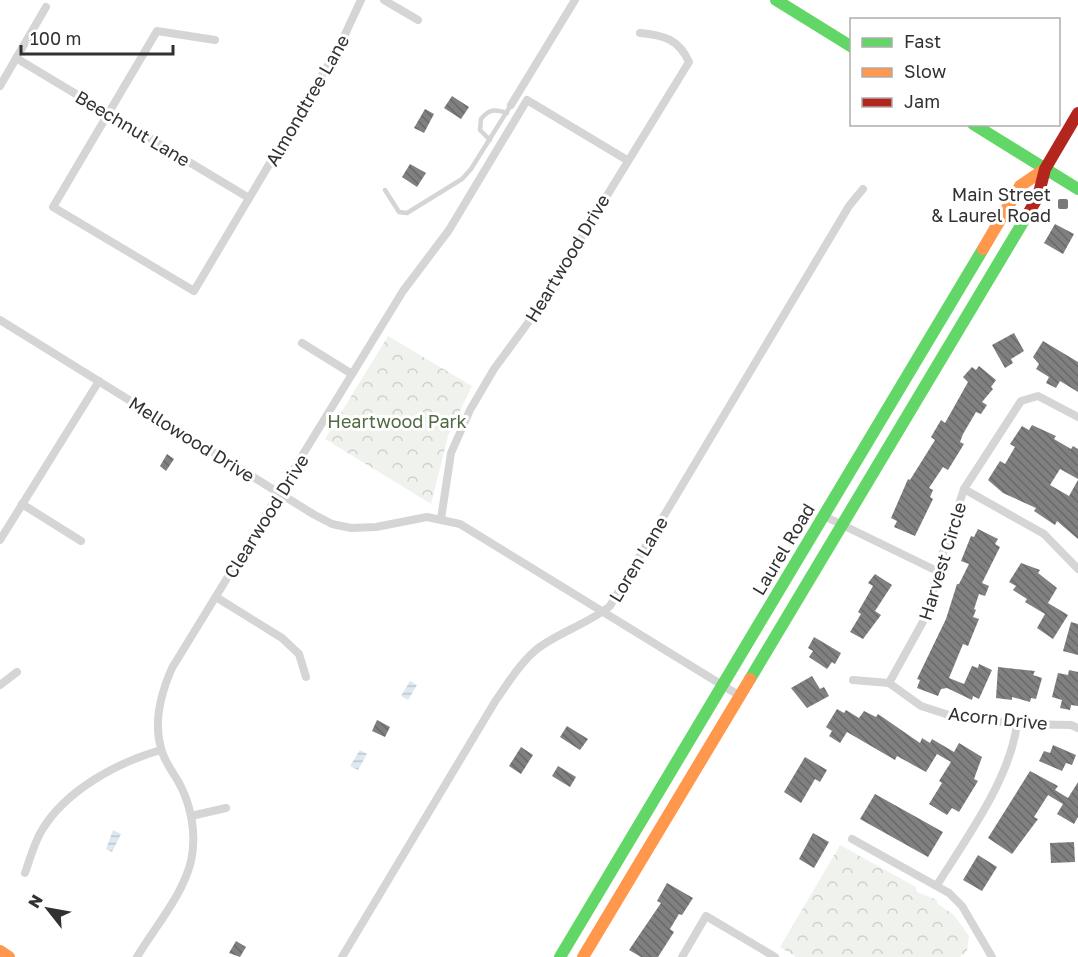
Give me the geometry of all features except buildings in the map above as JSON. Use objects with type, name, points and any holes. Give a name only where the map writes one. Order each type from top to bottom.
[{"type":"main road","points":[[776,0],[850,46]]},
{"type":"main road","name":"Laurel Road","points":[[583,957],[1038,197],[1045,169],[1078,113]]},
{"type":"main road","points":[[977,126],[1078,189]]},
{"type":"main road","name":"Laurel Road","points":[[560,957],[630,836],[1020,186],[1045,169]]},
{"type":"main road","points":[[626,886],[631,864],[640,847],[639,842],[630,836]]},
{"type":"main road","points":[[0,951],[9,957]]},
{"type":"street","name":"Almondtree Lane","points":[[109,113],[53,207],[194,291],[340,45],[361,0]]},
{"type":"street","points":[[384,0],[418,20]]},
{"type":"street","points":[[509,109],[574,0]]},
{"type":"street","points":[[0,86],[46,7]]},
{"type":"street","points":[[109,113],[158,31],[215,40]]},
{"type":"street","name":"Heartwood Drive","points":[[441,519],[451,453],[470,410],[494,369],[533,316],[689,62],[683,48],[660,34],[640,33]]},
{"type":"street","name":"Beechnut Lane","points":[[16,58],[249,198]]},
{"type":"street","name":"Clearwood Drive","points":[[137,957],[181,886],[190,861],[193,831],[184,791],[161,750],[158,713],[163,688],[172,668],[403,291],[449,230],[527,99],[627,160]]},
{"type":"street","name":"Loren Lane","points":[[342,957],[496,700],[520,665],[538,648],[603,612],[611,604],[849,206],[863,189]]},
{"type":"street","name":"Mellowood Drive","points":[[0,320],[332,524],[351,528],[376,527],[412,518],[441,519],[472,530],[740,696]]},
{"type":"street","points":[[302,343],[352,374]]},
{"type":"street","points":[[0,540],[99,381]]},
{"type":"street","name":"Harvest Circle","points":[[889,683],[930,609],[937,571],[964,489],[1021,401],[1038,396],[1078,417]]},
{"type":"street","points":[[964,489],[1044,534],[1078,569]]},
{"type":"street","points":[[22,504],[81,541]]},
{"type":"street","points":[[824,516],[937,571]]},
{"type":"street","points":[[216,597],[282,638],[299,654],[306,677]]},
{"type":"street","points":[[0,685],[18,672]]},
{"type":"street","points":[[853,680],[889,683]]},
{"type":"street","name":"Acorn Drive","points":[[889,683],[921,706],[952,716],[1017,724],[1071,725],[1078,728]]},
{"type":"street","points":[[937,885],[1004,771],[1015,744],[1017,724]]},
{"type":"street","points":[[25,873],[42,831],[55,812],[72,797],[124,763],[161,750]]},
{"type":"street","points":[[191,816],[226,808]]},
{"type":"street","points":[[852,839],[937,885],[962,906],[990,953],[980,957]]},
{"type":"street","points":[[682,957],[706,916],[775,957]]},
{"type":"lane","points":[[385,190],[399,212],[413,211],[462,179],[509,109]]},
{"type":"lane","points":[[490,140],[480,130],[482,119],[490,111],[509,109]]},
{"type":"green space","name":"Heartwood Park","points":[[388,336],[472,386],[448,436],[431,504],[325,439]]},
{"type":"green space","points":[[840,845],[916,887],[917,892],[937,900],[938,904],[954,915],[969,936],[967,951],[960,957],[796,957],[780,947]]},
{"type":"shaded area","points":[[410,681],[417,685],[408,700],[401,696]]},
{"type":"shaded area","points":[[360,750],[367,754],[358,770],[350,766]]},
{"type":"shaded area","points":[[113,830],[121,834],[112,852],[106,849]]},
{"type":"traffic: fast","points":[[776,0],[850,46]]},
{"type":"traffic: fast","points":[[976,126],[1078,189]]},
{"type":"traffic: fast","points":[[750,679],[1026,217]]},
{"type":"traffic: fast","points":[[560,957],[983,249]]},
{"type":"traffic: slow","points":[[983,249],[1020,186],[1045,169]]},
{"type":"traffic: slow","points":[[583,957],[750,679]]},
{"type":"traffic: slow","points":[[0,951],[9,957]]},
{"type":"traffic: jam","points":[[1026,217],[1038,197],[1045,169],[1078,113]]},
{"type":"place","name":"Main Street & Laurel Road","points":[[1063,204]]}]
